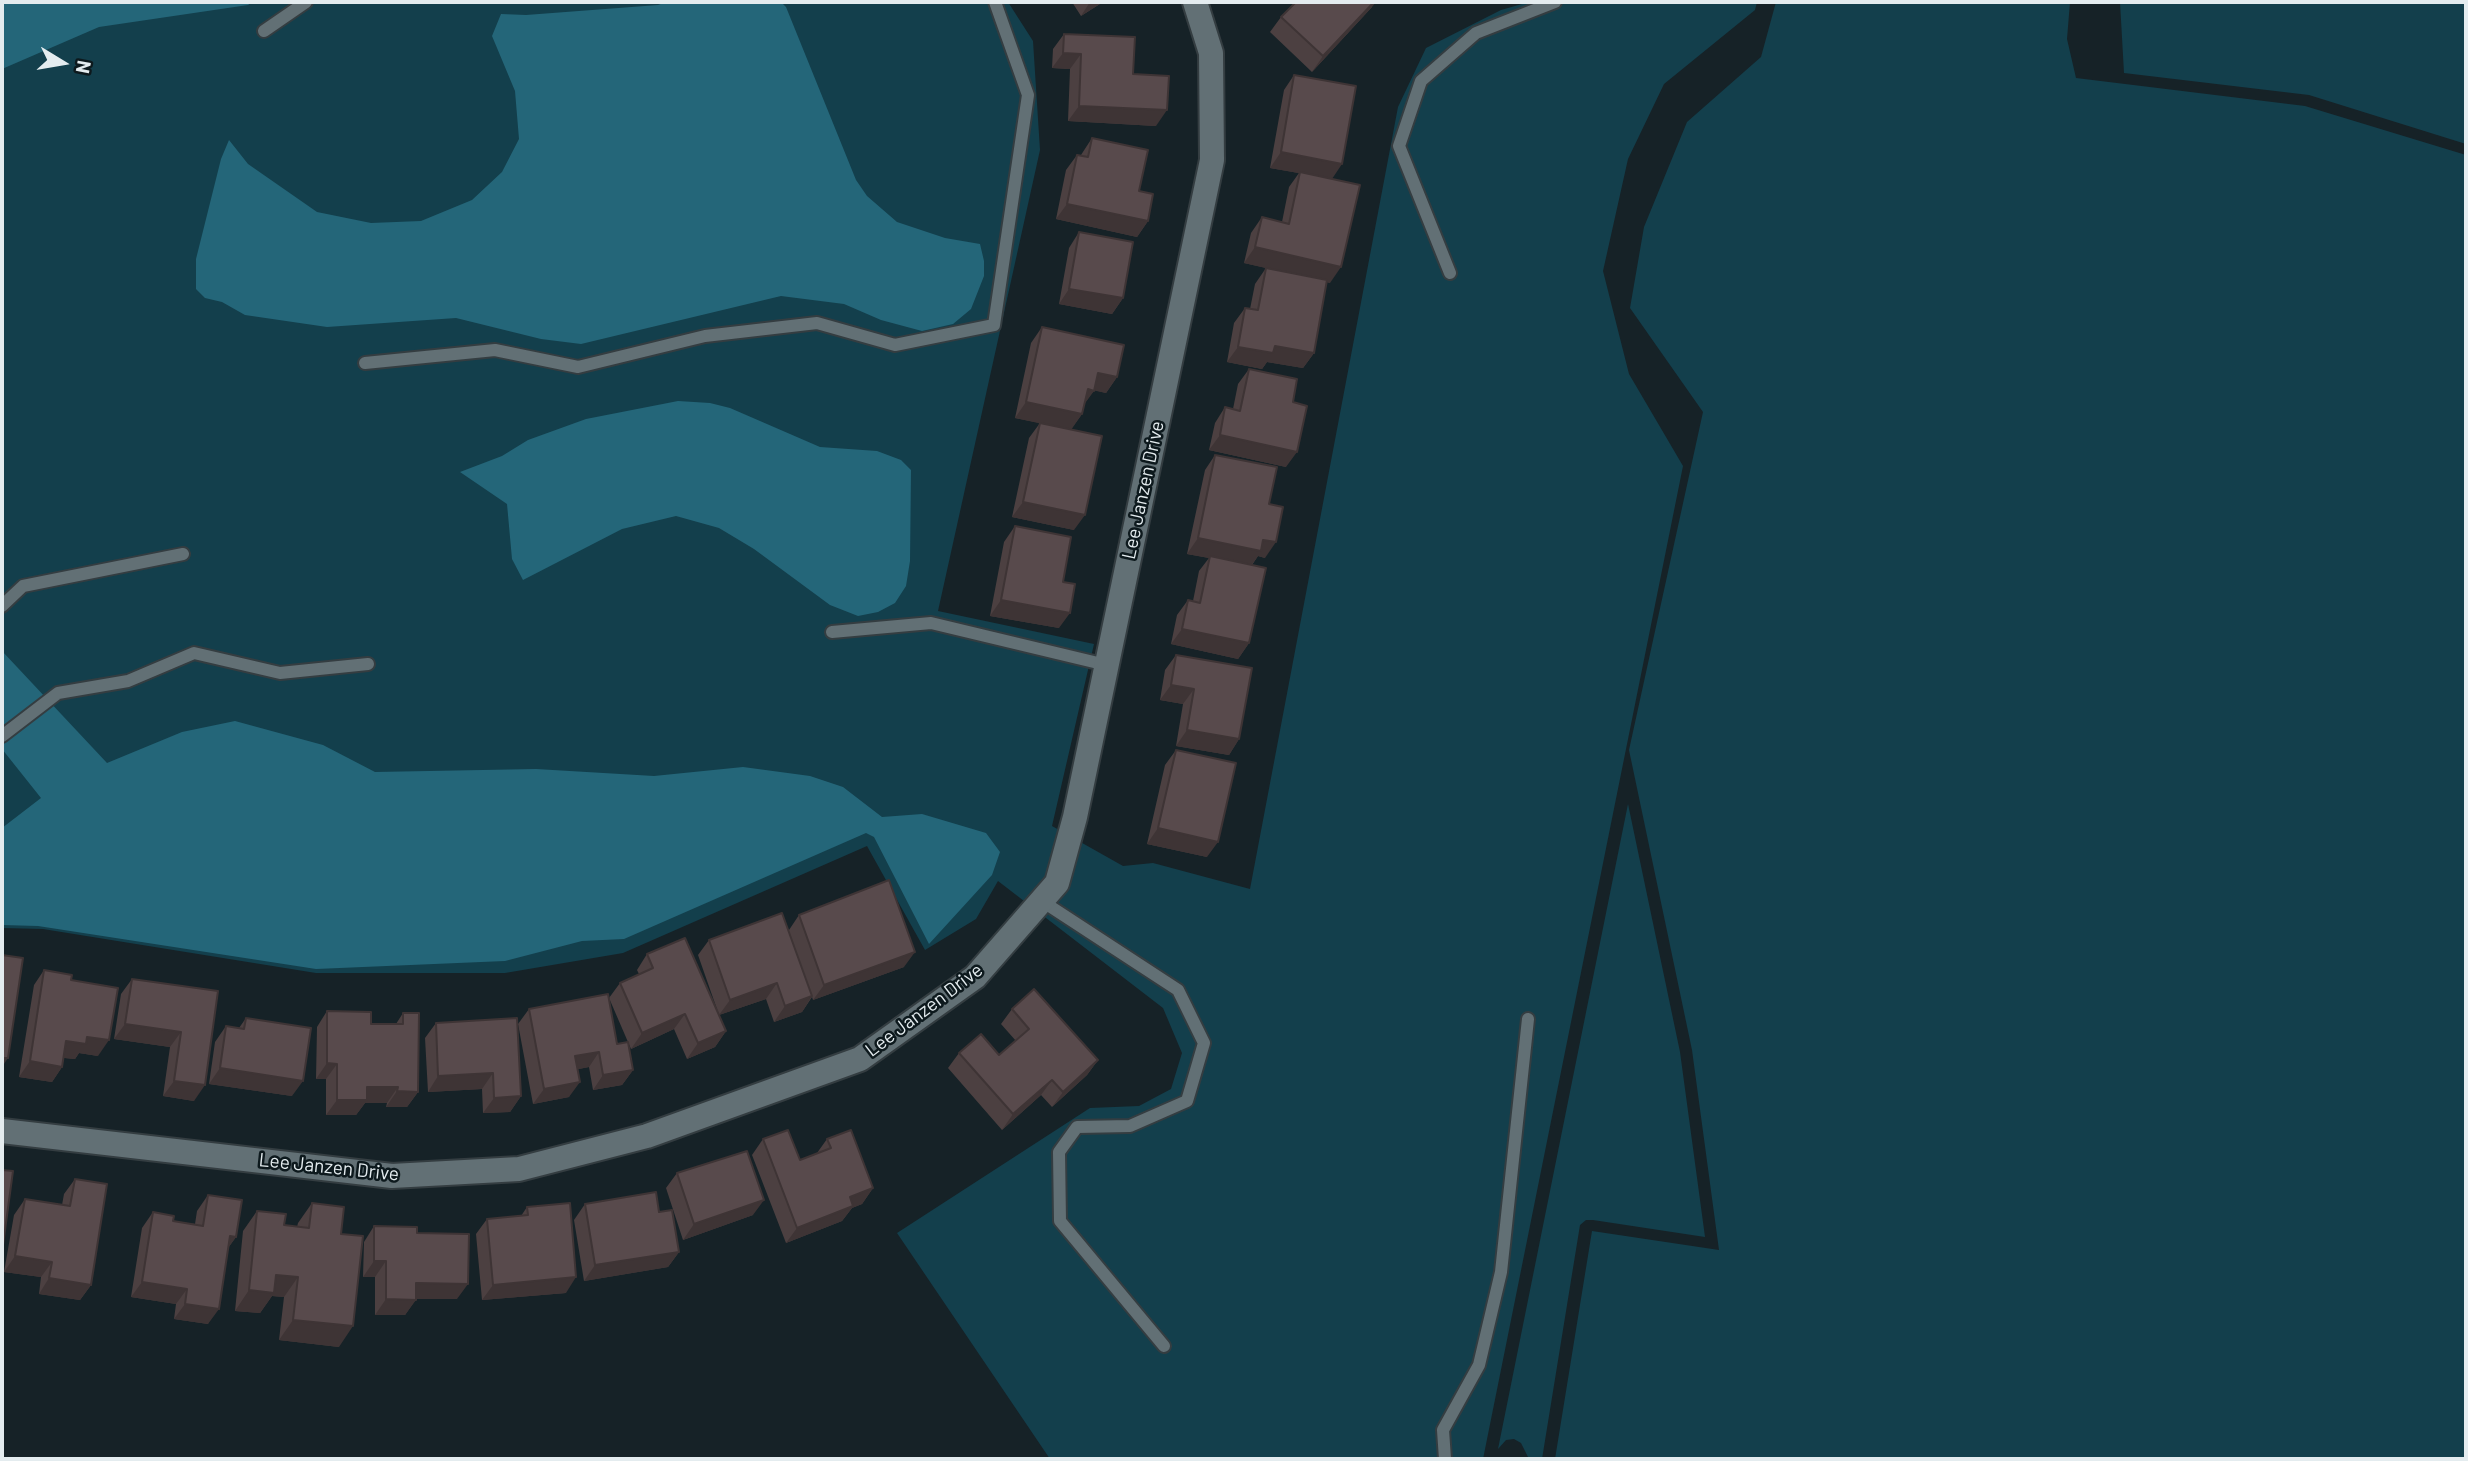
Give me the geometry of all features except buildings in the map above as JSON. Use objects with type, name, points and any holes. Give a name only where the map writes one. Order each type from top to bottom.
[{"type":"street","name":"Lee Janzen Drive","points":[[2,1130],[392,1176],[519,1169],[647,1136],[860,1059],[975,977],[1057,883],[1075,817],[1212,160],[1211,52],[1195,2]]},
{"type":"lane","points":[[264,31],[306,2]]},
{"type":"lane","points":[[365,363],[495,350],[578,368],[705,336],[817,323],[895,345],[994,325],[1028,95],[995,2]]},
{"type":"lane","points":[[1450,274],[1399,146],[1421,81],[1476,33],[1555,2]]},
{"type":"lane","points":[[2,606],[23,586],[183,554]]},
{"type":"lane","points":[[832,632],[931,623],[1098,663]]},
{"type":"lane","points":[[2,736],[58,693],[128,681],[194,653],[280,673],[368,664]]},
{"type":"lane","points":[[1051,907],[1178,990],[1204,1043],[1187,1101],[1130,1126],[1077,1127],[1059,1152],[1060,1221],[1164,1346]]},
{"type":"lane","points":[[1445,1459],[1443,1430],[1479,1365],[1501,1272],[1528,1019]]},
{"type":"shaded area","points":[[2,2],[1008,2],[1033,41],[1040,150],[938,611],[1094,644],[1052,826],[1123,866],[1153,863],[1250,889],[1398,107],[1426,48],[1501,10],[1529,2],[1757,2],[1755,10],[1664,84],[1628,159],[1603,271],[1629,374],[1683,466],[1483,1459],[1050,1459],[897,1233],[1090,1108],[1139,1106],[1171,1089],[1182,1053],[1163,1008],[998,881],[976,919],[925,950],[867,846],[623,953],[505,973],[316,973],[43,929],[2,928]]},
{"type":"shaded area","points":[[2,2],[252,2],[248,5],[99,27],[2,69]]},
{"type":"shaded area","points":[[666,2],[781,2],[786,7],[856,180],[867,196],[897,222],[945,238],[980,244],[984,276],[971,309],[953,324],[922,331],[881,320],[844,304],[781,296],[581,344],[541,339],[456,318],[327,327],[245,315],[222,302],[205,298],[196,289],[196,259],[221,159],[229,140],[248,164],[317,212],[371,223],[421,221],[472,200],[502,172],[519,139],[515,91],[492,36],[501,14],[526,15],[658,5]]},
{"type":"shaded area","points":[[1776,2],[2070,2],[2067,39],[2076,78],[2305,106],[2466,155],[2466,1459],[1555,1459],[1592,1231],[1719,1250],[1692,1050],[1629,750],[1703,412],[1630,308],[1644,227],[1687,122],[1761,57]]},
{"type":"shaded area","points":[[2120,2],[2466,2],[2466,144],[2309,95],[2124,73]]},
{"type":"shaded area","points":[[678,401],[710,403],[730,408],[820,447],[877,451],[901,460],[911,470],[910,561],[906,586],[895,603],[878,612],[858,616],[830,605],[754,549],[719,528],[676,516],[622,529],[523,580],[512,559],[507,504],[460,472],[502,456],[528,440],[586,419]]},
{"type":"shaded area","points":[[2,651],[107,763],[182,732],[235,721],[323,745],[375,772],[536,769],[654,776],[743,767],[810,776],[843,787],[882,817],[922,814],[986,833],[1000,852],[992,875],[929,944],[874,837],[866,833],[624,939],[582,941],[505,961],[316,969],[38,926],[2,925],[2,828],[41,798],[2,749]]},
{"type":"shaded area","points":[[1628,804],[1680,1052],[1705,1237],[1593,1220],[1586,1220],[1580,1225],[1542,1459],[1529,1459],[1521,1443],[1514,1439],[1506,1440],[1498,1449]]}]
